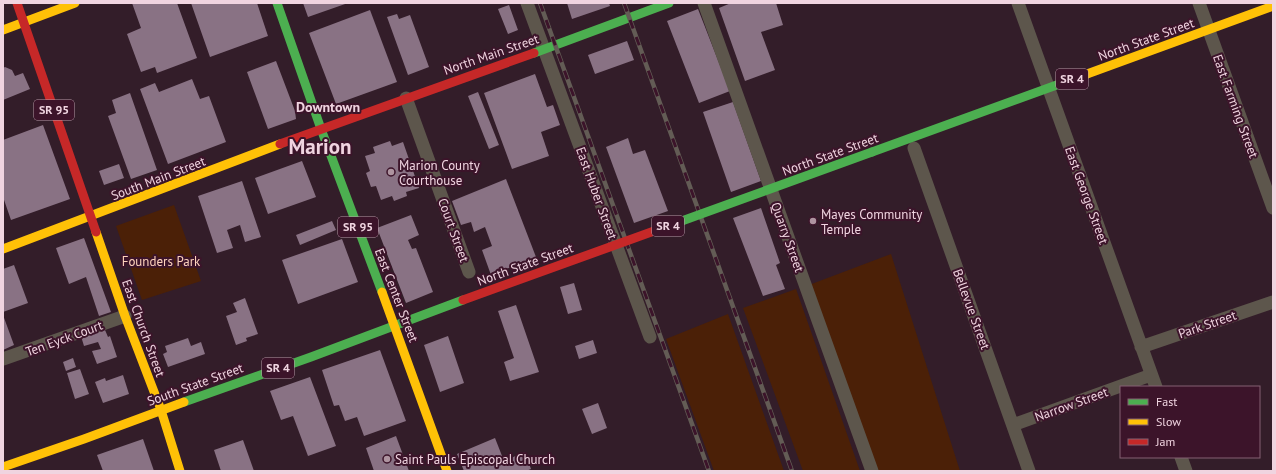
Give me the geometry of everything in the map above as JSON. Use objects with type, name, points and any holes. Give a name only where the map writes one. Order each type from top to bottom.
[{"type":"main road","name":"SR 95","points":[[17,3],[91,217]]},
{"type":"main road","points":[[3,30],[76,3]]},
{"type":"main road","name":"SR 95","points":[[277,3],[321,129]]},
{"type":"main road","name":"North Main Street","points":[[321,129],[544,50],[669,3]]},
{"type":"main road","name":"North State Street","points":[[396,326],[463,300],[1273,6]]},
{"type":"main road","name":"South Main Street","points":[[3,249],[321,129]]},
{"type":"main road","name":"East Center Street","points":[[321,129],[396,326],[448,471]]},
{"type":"main road","name":"East Church Street","points":[[91,217],[125,316],[161,410],[180,471]]},
{"type":"main road","name":"South State Street","points":[[3,467],[396,326]]},
{"type":"street","name":"East Huber Street","points":[[527,3],[650,337]]},
{"type":"street","name":"Quarry Street","points":[[704,3],[872,471]]},
{"type":"street","name":"East George Street","points":[[1018,3],[1153,381]]},
{"type":"street","name":"East Farming Street","points":[[1199,3],[1273,208]]},
{"type":"street","name":"Court Street","points":[[406,98],[469,272]]},
{"type":"street","name":"Bellevue Street","points":[[914,148],[1029,471]]},
{"type":"street","name":"Park Street","points":[[1141,347],[1273,302]]},
{"type":"street","name":"Ten Eyck Court","points":[[3,359],[125,316]]},
{"type":"street","name":"Narrow Street","points":[[1137,386],[1153,381]]},
{"type":"street","name":"Narrow Street","points":[[1013,425],[1120,391]]},
{"type":"street","points":[[1181,458],[1186,471]]},
{"type":"green space","name":"Founders Park","points":[[174,205],[201,281],[142,300],[116,226]]},
{"type":"green space","points":[[891,254],[960,471],[873,471],[809,285]]},
{"type":"green space","points":[[796,289],[860,471],[803,471],[743,308]]},
{"type":"green space","points":[[728,314],[784,471],[714,471],[666,339]]},
{"type":"building","points":[[132,3],[177,3],[197,58],[157,73],[155,67],[141,72],[127,34],[141,28]]},
{"type":"building","points":[[191,3],[257,3],[268,36],[210,57]]},
{"type":"building","points":[[303,3],[348,3],[308,17]]},
{"type":"building","points":[[567,3],[609,3],[610,6],[572,19]]},
{"type":"building","points":[[731,3],[776,3],[783,25],[761,32],[775,70],[745,81],[719,8]]},
{"type":"building","points":[[509,5],[518,30],[508,34],[498,9]]},
{"type":"building","points":[[698,9],[730,91],[699,103],[667,21]]},
{"type":"building","points":[[370,10],[397,82],[336,104],[309,33]]},
{"type":"building","points":[[397,14],[399,19],[410,15],[429,67],[408,75],[387,17]]},
{"type":"building","points":[[627,41],[634,60],[595,74],[588,55]]},
{"type":"building","points":[[276,61],[295,111],[296,119],[268,129],[247,72]]},
{"type":"building","points":[[5,67],[12,70],[15,76],[23,73],[30,89],[3,100],[3,68]]},
{"type":"building","points":[[535,74],[547,107],[553,105],[560,125],[541,132],[549,156],[512,169],[484,93]]},
{"type":"building","points":[[192,79],[200,99],[209,96],[226,142],[168,164],[140,89],[155,83],[159,92]]},
{"type":"building","points":[[478,92],[499,145],[489,149],[468,96]]},
{"type":"building","points":[[130,93],[157,170],[131,179],[108,116],[116,113],[112,100]]},
{"type":"building","points":[[733,102],[761,181],[731,192],[703,112]]},
{"type":"building","points":[[43,125],[70,199],[11,220],[3,197],[3,140]]},
{"type":"building","points":[[628,138],[633,154],[645,150],[668,211],[634,223],[606,147]]},
{"type":"building","name":"Marion County Courthouse","points":[[390,141],[392,146],[403,142],[419,188],[406,192],[407,196],[394,201],[392,196],[381,200],[376,186],[371,187],[366,173],[370,171],[365,156],[375,153],[373,147]]},
{"type":"building","points":[[302,161],[316,197],[268,214],[255,178]]},
{"type":"building","points":[[119,164],[124,178],[104,185],[99,171]]},
{"type":"building","points":[[506,179],[536,257],[491,275],[482,250],[492,246],[485,227],[474,232],[471,222],[461,225],[452,201]]},
{"type":"building","points":[[242,181],[261,237],[245,242],[240,225],[227,230],[233,248],[217,253],[198,196]]},
{"type":"building","points":[[761,208],[780,263],[776,265],[785,289],[763,296],[733,218]]},
{"type":"building","points":[[411,215],[419,235],[408,240],[412,249],[416,248],[433,292],[406,303],[377,228]]},
{"type":"building","points":[[332,221],[336,230],[300,245],[296,235]]},
{"type":"building","points":[[84,238],[111,312],[99,316],[86,277],[69,284],[56,248]]},
{"type":"building","points":[[342,239],[358,282],[298,304],[282,260]]},
{"type":"building","points":[[14,265],[28,303],[3,312],[3,269]]},
{"type":"building","points":[[574,283],[582,310],[568,314],[560,287]]},
{"type":"building","points":[[245,298],[258,334],[246,338],[247,341],[236,345],[226,316],[237,312],[233,303]]},
{"type":"building","points":[[516,305],[539,372],[510,381],[504,362],[514,358],[498,311]]},
{"type":"building","points":[[3,315],[14,345],[3,350]]},
{"type":"building","points":[[105,330],[108,337],[110,336],[117,357],[97,364],[92,351],[101,349],[98,342],[84,346],[80,333]]},
{"type":"building","points":[[448,336],[464,383],[440,392],[424,345]]},
{"type":"building","points":[[188,338],[191,346],[201,342],[205,354],[168,367],[163,354],[167,352],[165,346]]},
{"type":"building","points":[[593,340],[597,353],[579,359],[575,346]]},
{"type":"building","points":[[380,350],[406,421],[364,436],[357,417],[345,421],[339,405],[334,406],[322,370]]},
{"type":"building","points":[[73,358],[76,367],[66,371],[63,362]]},
{"type":"building","points":[[80,369],[89,394],[75,399],[67,373]]},
{"type":"building","points":[[123,375],[129,394],[103,403],[95,382],[105,378],[106,381]]},
{"type":"building","points":[[310,377],[336,446],[308,456],[293,416],[281,420],[270,391]]},
{"type":"building","points":[[598,403],[607,428],[592,434],[582,409]]},
{"type":"building","name":"Saint Pauls Episcopal Church","points":[[396,436],[409,471],[374,471],[366,448]]},
{"type":"building","points":[[495,438],[504,461],[525,452],[531,469],[526,471],[464,471],[457,454]]},
{"type":"building","points":[[143,439],[154,471],[103,471],[97,455]]},
{"type":"building","points":[[243,440],[254,471],[221,471],[214,450]]},
{"type":"railway","points":[[540,3],[709,471]]},
{"type":"railway","points":[[624,3],[792,471]]},
{"type":"traffic: fast","points":[[277,3],[321,129],[382,292]]},
{"type":"traffic: fast","points":[[534,53],[669,3]]},
{"type":"traffic: fast","points":[[872,152],[1087,74]]},
{"type":"traffic: fast","points":[[679,222],[872,152]]},
{"type":"traffic: fast","points":[[184,402],[311,357],[463,300]]},
{"type":"traffic: slow","points":[[3,30],[75,3]]},
{"type":"traffic: slow","points":[[1087,74],[1273,6]]},
{"type":"traffic: slow","points":[[3,249],[280,144]]},
{"type":"traffic: slow","points":[[96,232],[125,316],[161,410],[180,471]]},
{"type":"traffic: slow","points":[[382,292],[447,471]]},
{"type":"traffic: slow","points":[[3,467],[184,402]]},
{"type":"traffic: jam","points":[[17,3],[96,232]]},
{"type":"traffic: jam","points":[[280,144],[534,53]]},
{"type":"traffic: jam","points":[[463,300],[679,222]]},
{"type":"place","name":"Marion County Courthouse","points":[[391,172]]},
{"type":"place","name":"Mayes Community Temple","points":[[813,221]]},
{"type":"place","name":"Saint Pauls Episcopal Church","points":[[387,459]]},
{"type":"district","name":"Downtown","points":[[328,107]]},
{"type":"district","name":"Marion","points":[[320,147]]}]
